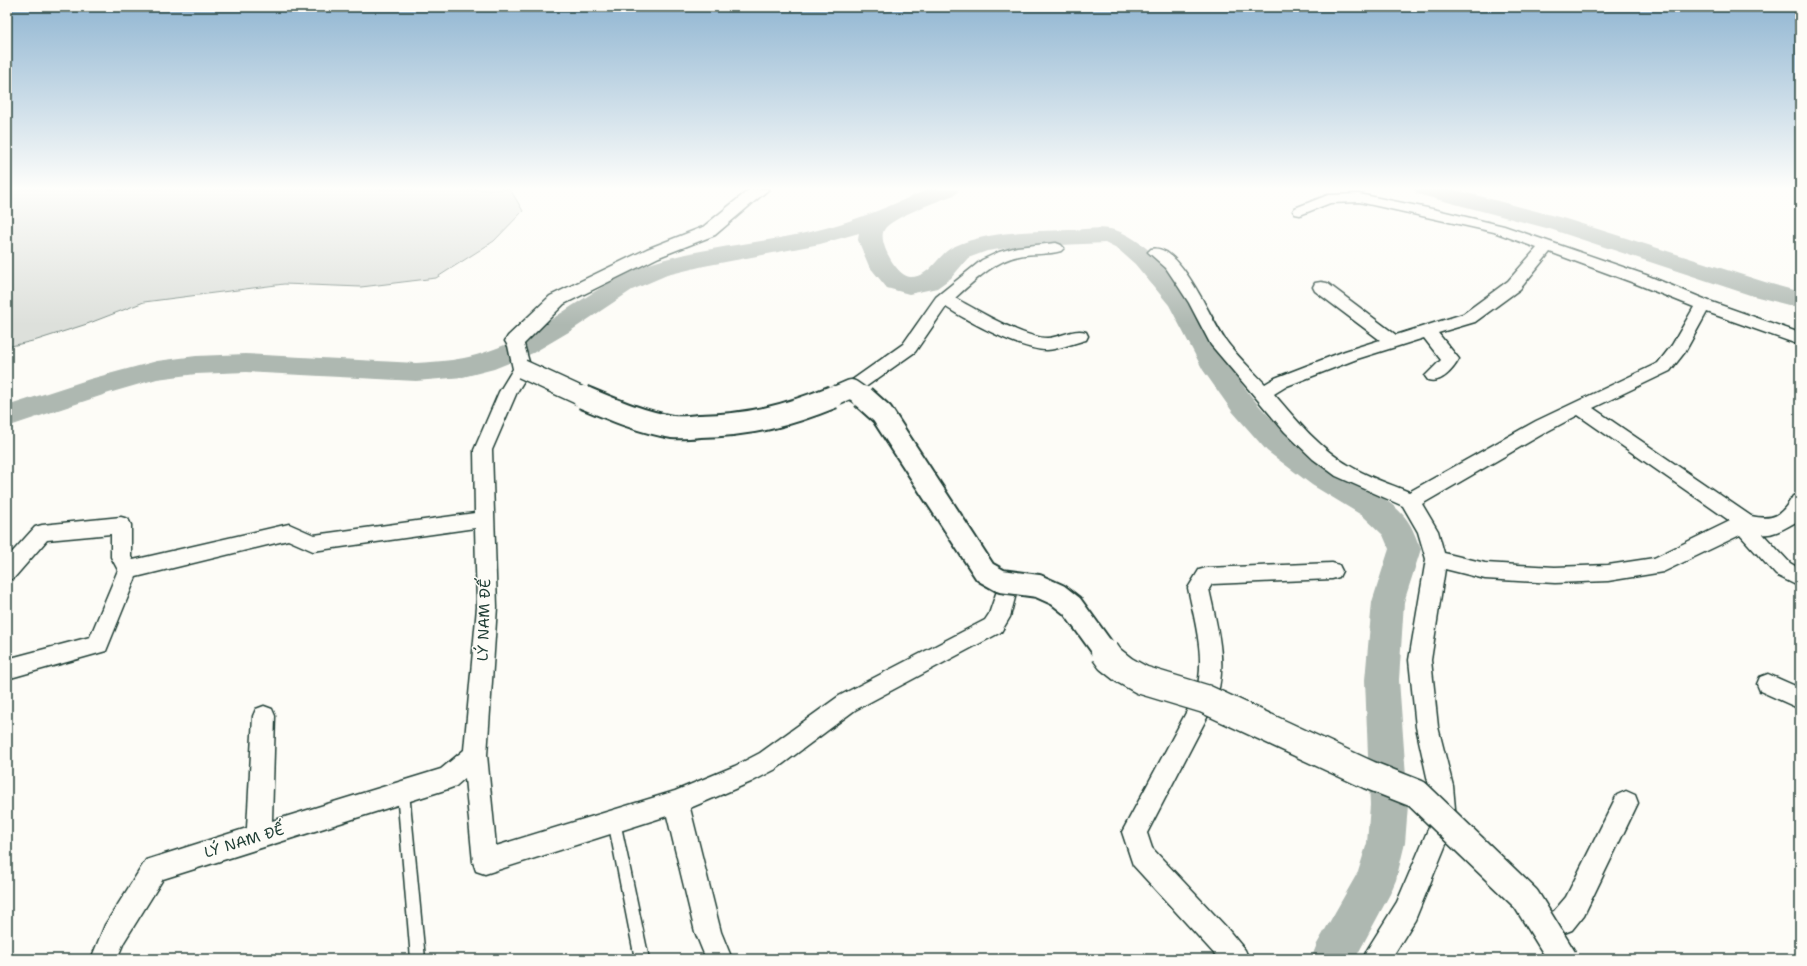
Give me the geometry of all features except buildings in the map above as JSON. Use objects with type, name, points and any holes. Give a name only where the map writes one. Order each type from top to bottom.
[{"type":"street","points":[[701,234],[653,253],[557,300],[515,341],[522,369],[624,416],[674,428],[724,426],[771,419],[805,408],[851,388],[909,348],[942,301],[988,263],[1005,255],[1025,250],[1056,248]]},
{"type":"street","points":[[1514,234],[1640,279],[1703,305],[1800,339]]},
{"type":"street","points":[[1263,393],[1281,382],[1393,341],[1469,318],[1514,285],[1547,246]]},
{"type":"street","points":[[1156,252],[1171,265],[1182,280],[1197,303],[1217,341],[1291,427],[1320,454],[1343,471],[1410,502],[1428,531],[1436,559],[1420,660],[1427,727],[1441,786],[1444,820],[1406,911],[1376,959]]},
{"type":"street","points":[[1321,287],[1393,341]]},
{"type":"street","points":[[942,301],[950,302],[975,318],[1032,342],[1048,344],[1080,336]]},
{"type":"street","points":[[1410,502],[1542,426],[1664,367],[1679,348],[1703,305]]},
{"type":"street","points":[[1427,331],[1450,358],[1448,363],[1434,376]]},
{"type":"street","name":"LÝ NAM ĐẾ","points":[[104,959],[114,934],[155,869],[448,778],[475,755],[487,607],[483,450],[508,392],[522,369]]},
{"type":"street","points":[[851,388],[865,398],[882,414],[985,572],[1001,581],[1038,586],[1058,595],[1072,606],[1110,659],[1124,670],[1142,680],[1205,699],[1369,775],[1417,794],[1526,899],[1553,948]]},
{"type":"street","points":[[1579,407],[1744,523],[1783,569],[1800,579]]},
{"type":"street","points":[[1436,559],[1485,571],[1555,575],[1608,573],[1656,566],[1694,549],[1744,523],[1767,527],[1791,516],[1799,504]]},
{"type":"street","points":[[128,570],[289,532],[313,543],[484,519]]},
{"type":"street","points":[[7,572],[42,533],[121,524],[120,557],[128,570]]},
{"type":"street","points":[[7,669],[98,644],[128,570]]},
{"type":"street","points":[[1236,959],[1217,936],[1142,856],[1134,832],[1205,699],[1210,684],[1210,643],[1198,588],[1206,576],[1332,572]]},
{"type":"street","points":[[475,755],[484,862],[676,802],[743,774],[768,761],[847,702],[993,626],[999,618],[1008,582]]},
{"type":"street","points":[[1768,684],[1800,699]]},
{"type":"street","points":[[259,837],[264,716]]},
{"type":"street","points":[[676,802],[708,932],[718,959]]},
{"type":"street","points":[[1553,948],[1563,921],[1575,906],[1626,803]]},
{"type":"lane","points":[[403,792],[418,959]]},
{"type":"lane","points":[[614,821],[642,959]]},
{"type":"shaded area","points":[[7,234],[501,234],[494,241],[436,278],[361,287],[284,284],[144,302],[87,324],[37,340],[7,347]]},
{"type":"waterway","points":[[7,417],[100,386],[157,370],[196,365],[246,363],[416,372],[463,368],[524,347],[563,324],[616,288],[630,280],[659,269],[704,258],[797,242],[832,234]]},
{"type":"waterway","points":[[871,234],[870,240],[878,261],[896,282],[909,286],[928,282],[942,272],[959,253],[983,244],[1014,240],[1108,236],[1128,245],[1144,259],[1180,301],[1213,363],[1242,404],[1277,443],[1323,477],[1374,508],[1395,527],[1405,549],[1388,602],[1382,680],[1389,805],[1386,843],[1376,880],[1332,959]]},
{"type":"waterway","points":[[1589,234],[1759,289],[1800,300]]}]
